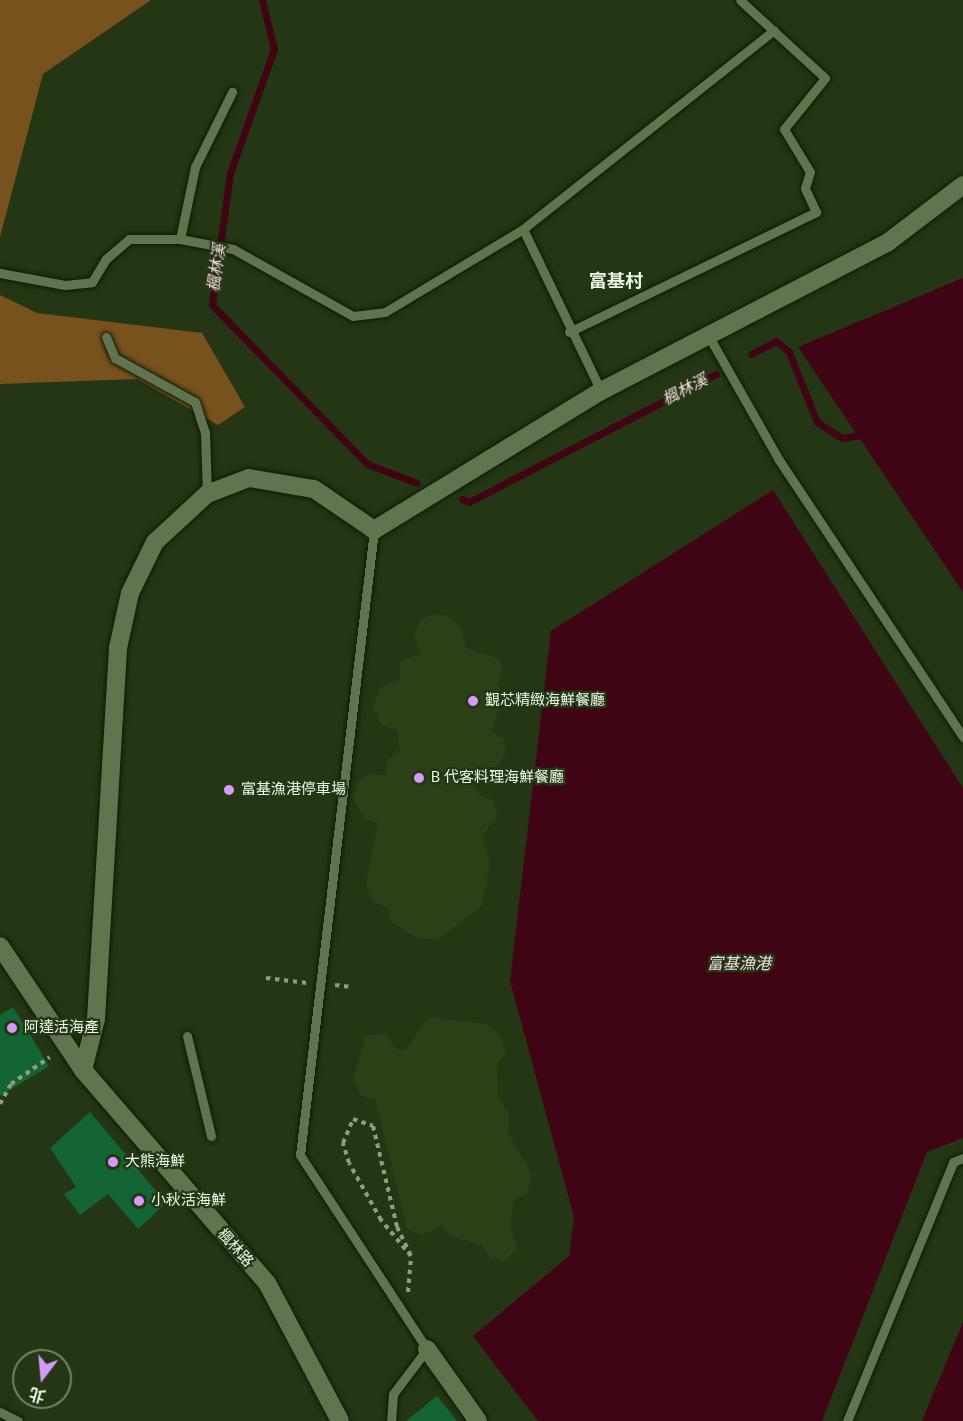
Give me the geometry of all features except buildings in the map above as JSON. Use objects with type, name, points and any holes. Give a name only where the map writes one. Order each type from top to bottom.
[{"type":"street","points":[[83,1070],[96,1019],[118,648],[130,592],[156,542],[207,494],[249,478],[314,489],[374,530],[601,391],[887,243],[963,185]]},
{"type":"street","name":"楓林路","points":[[0,946],[83,1070],[267,1283],[340,1421]]},
{"type":"street","points":[[427,1348],[478,1421]]},
{"type":"lane","points":[[568,332],[816,212],[805,188],[810,172],[784,129],[825,78],[740,0]]},
{"type":"lane","points":[[0,273],[65,285],[92,282],[106,260],[129,239],[180,239],[233,249],[353,316],[385,312],[523,229],[774,30]]},
{"type":"lane","points":[[180,239],[195,167],[232,92]]},
{"type":"lane","points":[[523,229],[568,332],[601,391]]},
{"type":"lane","points":[[708,335],[779,460],[963,737]]},
{"type":"lane","points":[[106,337],[115,358],[195,402],[205,432],[207,494]]},
{"type":"lane","points":[[374,530],[300,1155],[427,1348],[393,1394],[391,1421]]},
{"type":"lane","points":[[187,1036],[211,1136]]},
{"type":"lane","points":[[847,1421],[953,1162],[963,1158]]},
{"type":"lane","points":[[0,1412],[18,1421]]},
{"type":"path","points":[[0,1104],[11,1084],[67,1045]]},
{"type":"path","points":[[406,1317],[411,1256],[398,1227],[373,1126],[353,1119],[343,1143],[349,1163],[381,1220],[411,1256]]},
{"type":"shaded area","points":[[0,0],[151,0],[43,74],[0,237]]},
{"type":"shaded area","points":[[0,295],[37,313],[202,333],[245,407],[218,425],[137,379],[0,384]]},
{"type":"shaded area","name":"B 代客料理海鮮餐廳","points":[[436,614],[449,616],[461,627],[466,648],[499,659],[503,670],[497,683],[503,696],[491,732],[503,738],[506,753],[496,767],[485,767],[471,780],[480,795],[494,801],[497,815],[482,837],[490,863],[482,906],[437,940],[416,937],[392,923],[388,908],[372,901],[366,885],[378,823],[366,820],[353,799],[357,783],[370,774],[385,775],[388,759],[400,752],[397,730],[381,724],[373,705],[381,687],[400,680],[400,661],[421,654],[414,637],[417,628],[423,618]]},
{"type":"shaded area","points":[[428,1017],[486,1024],[500,1036],[506,1051],[497,1065],[498,1096],[509,1114],[508,1132],[532,1175],[527,1194],[514,1199],[510,1224],[517,1249],[504,1261],[490,1258],[483,1246],[451,1236],[441,1225],[423,1235],[407,1229],[375,1099],[361,1096],[353,1080],[366,1035],[387,1034],[395,1048],[405,1051]]},
{"type":"water","points":[[963,278],[963,592],[798,347]]},
{"type":"water","name":"富基漁港","points":[[773,490],[963,788],[963,1138],[927,1152],[822,1421],[538,1421],[473,1336],[569,1256],[574,1217],[510,981],[551,631]]},
{"type":"water","points":[[963,1322],[963,1421],[922,1421]]},
{"type":"waterway","name":"楓林溪","points":[[262,0],[274,49],[230,173],[212,305],[367,464],[417,483]]},
{"type":"waterway","name":"楓林溪","points":[[751,354],[776,341],[789,352],[817,422],[842,438],[866,434]]},
{"type":"waterway","name":"楓林溪","points":[[462,499],[469,502],[716,374]]},
{"type":"place","name":"覲芯精緻海鮮餐廳","points":[[473,701]]},
{"type":"place","name":"B 代客料理海鮮餐廳","points":[[419,778]]},
{"type":"place","name":"富基漁港停車場","points":[[229,790]]},
{"type":"place","name":"阿達活海產","points":[[12,1028]]},
{"type":"place","name":"大熊海鮮","points":[[113,1162]]},
{"type":"place","name":"小秋活海鮮","points":[[139,1201]]},
{"type":"district","name":"富基村","points":[[616,281]]}]
